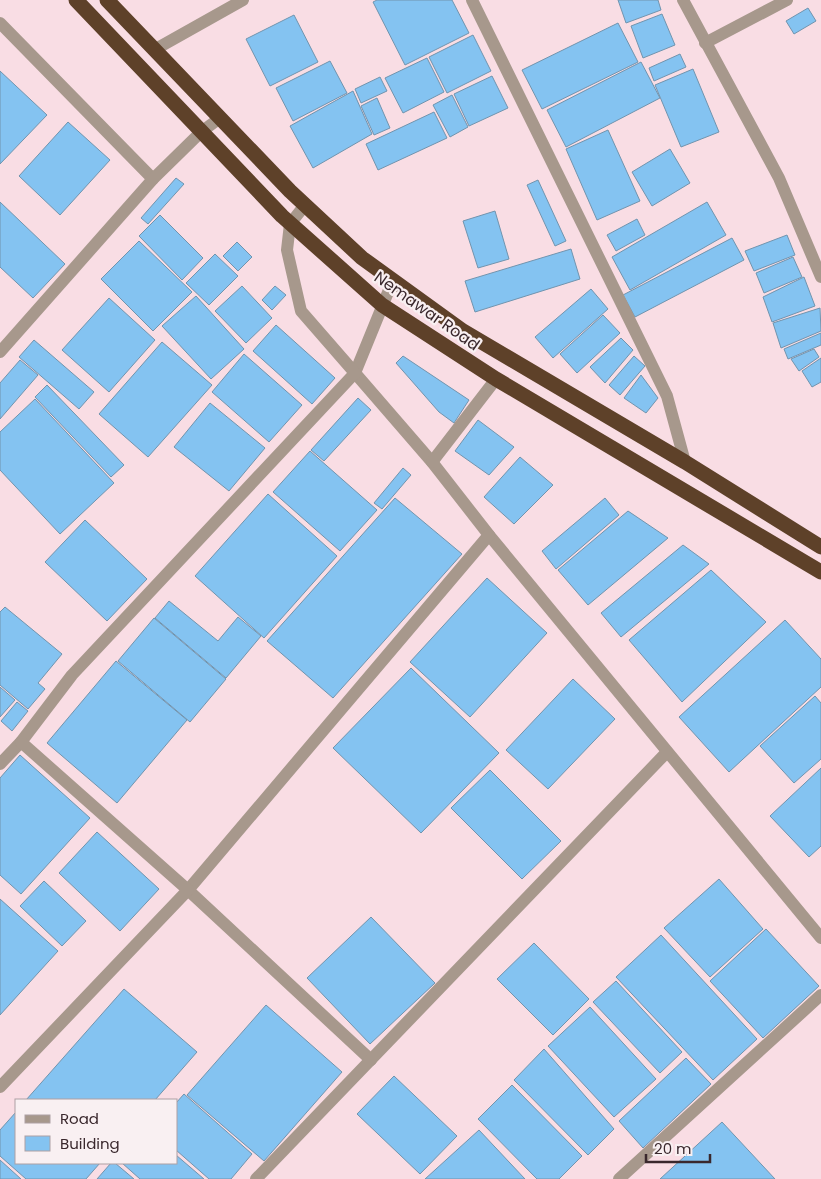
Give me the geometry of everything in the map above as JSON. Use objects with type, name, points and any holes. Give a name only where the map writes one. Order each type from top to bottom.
[{"type":"highway","name":"Nemawar Road","points":[[76,0],[290,224],[382,305],[496,379],[821,572]]},
{"type":"highway","name":"Nemawar Road","points":[[107,0],[305,205],[362,258],[463,331],[684,462],[821,547]]},
{"type":"street","points":[[154,50],[243,0]]},
{"type":"street","points":[[472,0],[667,396],[684,462]]},
{"type":"street","points":[[683,0],[779,178],[821,277]]},
{"type":"street","points":[[705,43],[787,0]]},
{"type":"street","points":[[0,23],[153,179]]},
{"type":"street","points":[[0,352],[153,179],[201,132],[220,118]]},
{"type":"street","points":[[305,205],[290,224],[288,250],[301,311],[432,462],[488,536],[821,938]]},
{"type":"street","points":[[0,764],[21,742],[72,675],[355,373],[393,280]]},
{"type":"street","points":[[432,462],[496,379]]},
{"type":"street","points":[[0,1087],[188,890],[488,536]]},
{"type":"street","points":[[21,742],[188,890],[371,1060]]},
{"type":"street","points":[[256,1179],[667,752]]},
{"type":"street","points":[[620,1179],[821,995]]},
{"type":"building","points":[[377,0],[452,0],[469,33],[405,65],[373,2]]},
{"type":"building","points":[[618,0],[658,0],[661,10],[626,23]]},
{"type":"building","points":[[808,8],[816,21],[794,34],[786,21]]},
{"type":"building","points":[[662,14],[675,45],[643,58],[631,26]]},
{"type":"building","points":[[294,15],[318,62],[270,86],[246,39]]},
{"type":"building","points":[[618,23],[638,62],[542,109],[522,70]]},
{"type":"building","points":[[473,35],[491,71],[447,93],[429,57]]},
{"type":"building","points":[[680,54],[686,67],[654,81],[649,68]]},
{"type":"building","points":[[427,58],[444,92],[403,113],[385,78]]},
{"type":"building","points":[[330,61],[347,93],[293,121],[276,88]]},
{"type":"building","points":[[641,62],[660,98],[566,147],[547,110]]},
{"type":"building","points":[[693,69],[719,132],[681,147],[655,85]]},
{"type":"building","points":[[0,71],[47,115],[0,164]]},
{"type":"building","points":[[492,76],[508,108],[469,126],[454,94]]},
{"type":"building","points":[[380,77],[387,91],[361,103],[355,89]]},
{"type":"building","points":[[353,91],[372,134],[313,168],[290,126]]},
{"type":"building","points":[[452,95],[468,127],[450,137],[433,105]]},
{"type":"building","points":[[377,98],[390,128],[374,135],[361,106]]},
{"type":"building","points":[[434,112],[447,138],[378,170],[366,144]]},
{"type":"building","points":[[68,122],[110,160],[60,215],[19,176]]},
{"type":"building","points":[[608,130],[640,201],[597,220],[566,149]]},
{"type":"building","points":[[670,149],[690,183],[652,206],[632,172]]},
{"type":"building","points":[[176,178],[184,184],[148,224],[141,218]]},
{"type":"building","points":[[538,180],[566,241],[555,246],[527,185]]},
{"type":"building","points":[[0,202],[65,264],[33,298],[0,267]]},
{"type":"building","points":[[707,202],[726,235],[630,290],[612,257]]},
{"type":"building","points":[[495,211],[509,259],[478,268],[463,221]]},
{"type":"building","points":[[160,215],[203,258],[182,280],[139,236]]},
{"type":"building","points":[[637,219],[645,235],[616,251],[607,235]]},
{"type":"building","points":[[787,235],[795,255],[754,271],[745,251]]},
{"type":"building","points":[[732,238],[744,260],[635,317],[623,295]]},
{"type":"building","points":[[139,241],[192,292],[153,331],[101,279]]},
{"type":"building","points":[[237,242],[252,257],[238,271],[223,256]]},
{"type":"building","points":[[571,249],[580,279],[475,312],[465,281]]},
{"type":"building","points":[[215,254],[238,276],[209,305],[186,283]]},
{"type":"building","points":[[793,257],[802,277],[764,293],[756,273]]},
{"type":"building","points":[[804,277],[815,306],[772,322],[763,297]]},
{"type":"building","points":[[242,286],[272,318],[246,343],[215,311]]},
{"type":"building","points":[[275,286],[286,295],[272,310],[262,300]]},
{"type":"building","points":[[591,289],[608,309],[553,358],[535,337]]},
{"type":"building","points":[[196,296],[244,349],[211,379],[162,326]]},
{"type":"building","points":[[109,298],[155,340],[109,392],[62,350]]},
{"type":"building","points":[[820,308],[821,331],[781,348],[773,323]]},
{"type":"building","points":[[603,315],[620,333],[577,373],[560,354]]},
{"type":"building","points":[[276,325],[335,378],[312,404],[253,351]]},
{"type":"building","points":[[821,333],[821,345],[788,359],[784,349]]},
{"type":"building","points":[[621,338],[633,350],[605,383],[590,367]]},
{"type":"building","points":[[34,340],[94,392],[79,409],[19,357]]},
{"type":"building","points":[[162,342],[212,385],[148,457],[99,414]]},
{"type":"building","points":[[814,349],[819,357],[799,371],[791,359]]},
{"type":"building","points":[[244,354],[302,405],[269,442],[212,392]]},
{"type":"building","points":[[403,356],[469,400],[454,423],[439,412],[396,363]]},
{"type":"building","points":[[634,356],[645,366],[620,395],[609,385]]},
{"type":"building","points":[[821,358],[821,382],[812,387],[802,371]]},
{"type":"building","points":[[20,360],[38,375],[0,419],[0,383]]},
{"type":"building","points":[[641,375],[658,398],[646,413],[624,398]]},
{"type":"building","points":[[47,385],[124,465],[111,477],[35,397]]},
{"type":"building","points":[[358,398],[371,410],[324,461],[311,450]]},
{"type":"building","points":[[35,399],[114,483],[60,534],[0,470],[0,432]]},
{"type":"building","points":[[210,403],[265,448],[229,491],[174,447]]},
{"type":"building","points":[[478,420],[514,447],[489,475],[455,451]]},
{"type":"building","points":[[310,451],[377,510],[340,551],[273,492]]},
{"type":"building","points":[[520,457],[553,485],[514,524],[484,497]]},
{"type":"building","points":[[403,468],[411,475],[382,509],[374,503]]},
{"type":"building","points":[[268,494],[337,556],[264,638],[195,576]]},
{"type":"building","points":[[395,498],[462,554],[333,698],[267,641]]},
{"type":"building","points":[[605,498],[619,515],[556,569],[542,551]]},
{"type":"building","points":[[628,511],[668,538],[588,605],[558,570]]},
{"type":"building","points":[[85,520],[147,579],[107,621],[45,562]]},
{"type":"building","points":[[683,545],[709,564],[621,637],[601,613]]},
{"type":"building","points":[[711,570],[766,622],[682,702],[629,640]]},
{"type":"building","points":[[487,578],[547,633],[470,717],[410,662]]},
{"type":"building","points":[[169,601],[218,641],[238,617],[261,636],[226,678],[155,618]]},
{"type":"building","points":[[5,607],[62,654],[38,683],[45,689],[28,709],[0,685],[0,612]]},
{"type":"building","points":[[154,618],[226,679],[190,722],[118,661]]},
{"type":"building","points":[[785,620],[821,659],[821,687],[729,772],[679,717]]},
{"type":"building","points":[[116,661],[187,720],[117,803],[47,743]]},
{"type":"building","points":[[411,668],[499,753],[421,833],[333,748]]},
{"type":"building","points":[[573,679],[615,719],[548,789],[506,750]]},
{"type":"building","points":[[0,687],[15,700],[0,717]]},
{"type":"building","points":[[815,696],[821,703],[821,759],[794,783],[760,746]]},
{"type":"building","points":[[17,702],[28,711],[12,731],[1,721]]},
{"type":"building","points":[[20,755],[90,818],[21,894],[0,875],[0,778]]},
{"type":"building","points":[[821,768],[821,846],[809,857],[770,816]]},
{"type":"building","points":[[490,770],[561,841],[522,879],[451,808]]},
{"type":"building","points":[[97,832],[159,889],[120,931],[59,873]]},
{"type":"building","points":[[719,879],[763,929],[710,977],[664,928]]},
{"type":"building","points":[[44,881],[86,921],[62,946],[20,906]]},
{"type":"building","points":[[0,899],[58,951],[0,1015]]},
{"type":"building","points":[[371,917],[435,983],[370,1044],[307,978]]},
{"type":"building","points":[[766,929],[819,986],[763,1038],[710,981]]},
{"type":"building","points":[[661,935],[757,1039],[713,1080],[616,977]]},
{"type":"building","points":[[534,943],[589,999],[553,1035],[497,979]]},
{"type":"building","points":[[616,981],[682,1052],[660,1073],[593,1002]]},
{"type":"building","points":[[124,989],[197,1052],[156,1099],[27,1099]]},
{"type":"building","points":[[266,1005],[342,1072],[264,1161],[187,1095]]},
{"type":"building","points":[[590,1007],[656,1079],[614,1117],[548,1046]]},
{"type":"building","points":[[544,1049],[614,1129],[588,1155],[514,1080]]},
{"type":"building","points":[[686,1058],[711,1084],[643,1148],[619,1121]]},
{"type":"building","points":[[394,1076],[457,1136],[420,1174],[357,1114]]},
{"type":"building","points":[[512,1085],[582,1156],[559,1179],[537,1179],[478,1119]]},
{"type":"building","points":[[184,1094],[252,1154],[231,1179],[209,1179],[178,1152],[178,1101]]},
{"type":"building","points":[[15,1113],[15,1164],[99,1164],[86,1179],[26,1179],[0,1156],[0,1130]]},
{"type":"building","points":[[722,1122],[775,1179],[660,1179]]},
{"type":"building","points":[[479,1130],[525,1179],[425,1179]]},
{"type":"building","points":[[178,1157],[204,1179],[140,1179],[123,1164],[178,1164]]},
{"type":"building","points":[[0,1160],[21,1179],[0,1179]]},
{"type":"building","points":[[110,1164],[116,1164],[134,1179],[97,1179]]}]
